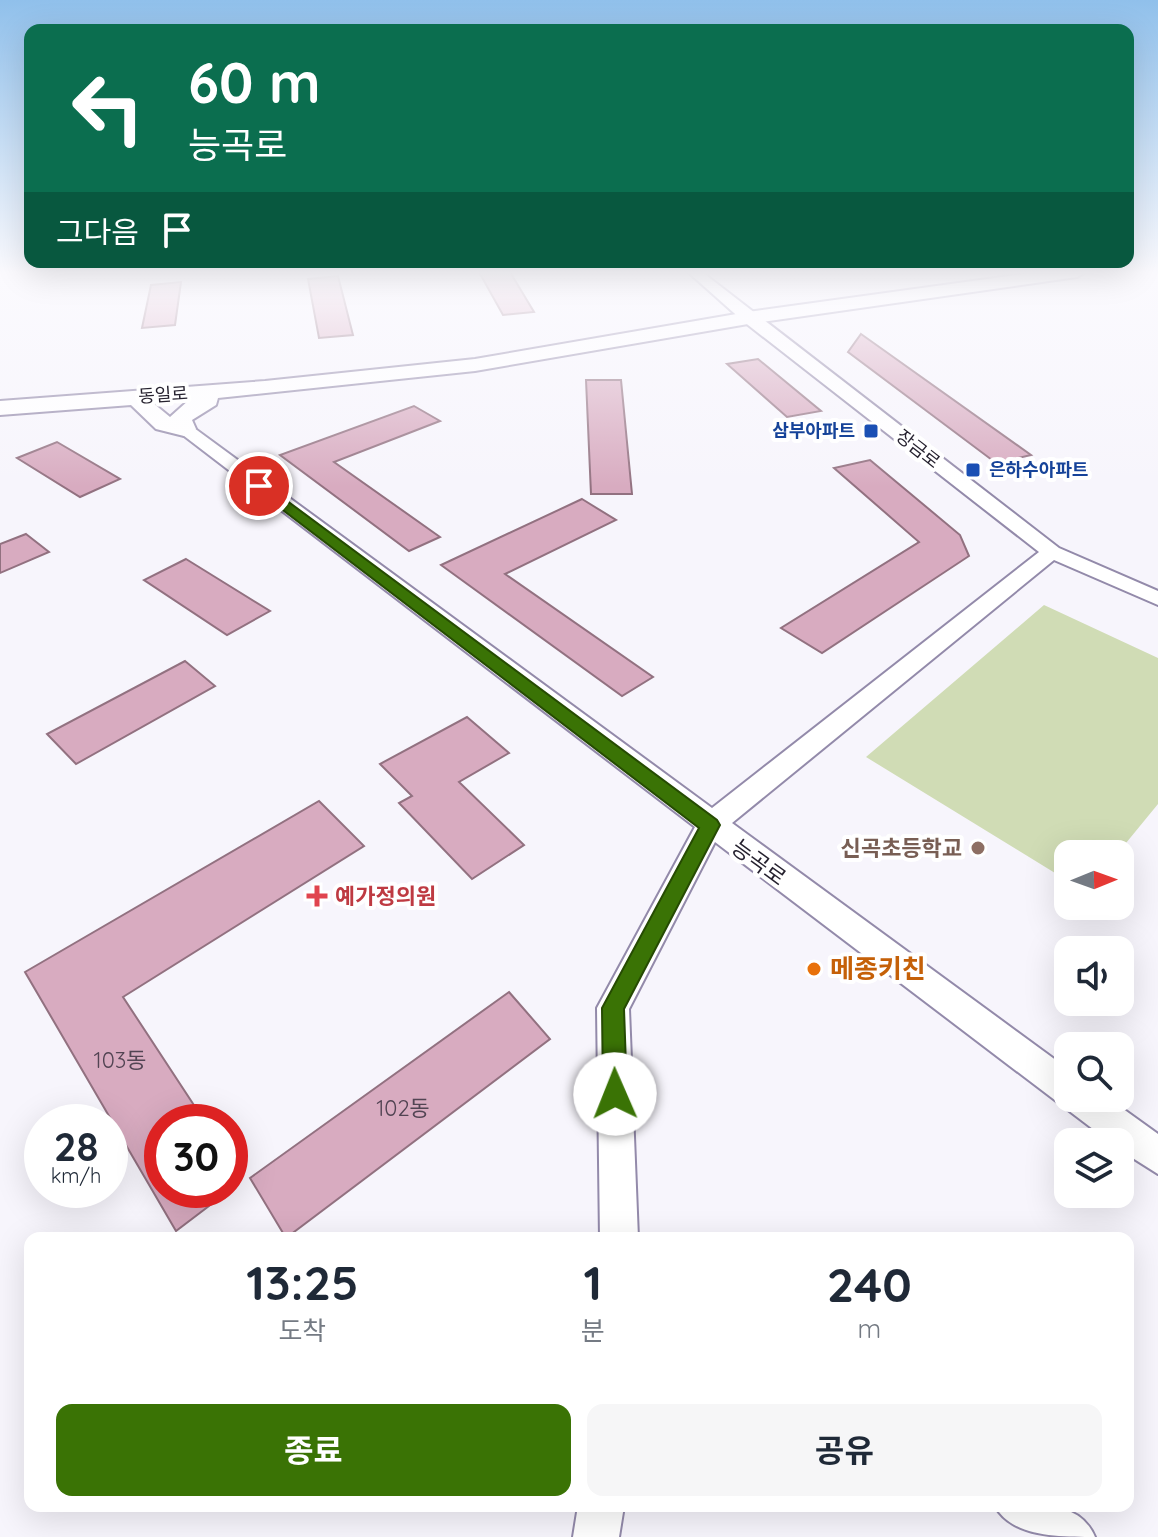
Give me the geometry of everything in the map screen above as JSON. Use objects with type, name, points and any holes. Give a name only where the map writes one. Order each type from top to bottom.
[{"type":"street","name":"동일로","points":[[0,408],[475,365],[599,344]]},
{"type":"street","name":"장금로","points":[[781,344],[1052,552],[1158,599]]},
{"type":"street","name":"동일로","points":[[0,396],[266,378],[326,380]]},
{"type":"street","points":[[0,418],[208,400],[304,387],[326,380]]},
{"type":"street","points":[[184,429],[180,419],[189,409],[208,400]]},
{"type":"street","points":[[142,406],[164,424],[184,429]]},
{"type":"street","name":"능곡로","points":[[184,429],[1054,1080]]},
{"type":"street","points":[[619,1232],[613,1008],[710,825],[1052,552]]},
{"type":"street","points":[[1098,1112],[1158,1156]]},
{"type":"street","points":[[596,1537],[600,1512]]},
{"type":"street","points":[[1028,1512],[1072,1537]]},
{"type":"green space","points":[[1044,605],[1158,658],[1158,804],[1128,840],[1054,840],[1054,872],[866,757]]},
{"type":"building","points":[[854,344],[875,344],[1031,455],[996,463],[848,352]]},
{"type":"building","points":[[758,359],[821,411],[787,417],[727,364]]},
{"type":"building","points":[[586,380],[621,380],[632,494],[591,494]]},
{"type":"building","points":[[414,406],[440,421],[334,462],[440,537],[409,551],[280,455]]},
{"type":"building","points":[[57,442],[120,479],[80,497],[17,458]]},
{"type":"building","points":[[870,460],[960,535],[969,556],[822,653],[781,628],[919,542],[834,468]]},
{"type":"building","points":[[582,499],[616,520],[505,574],[653,677],[622,696],[441,565]]},
{"type":"building","points":[[26,534],[49,552],[0,573],[0,544]]},
{"type":"building","points":[[186,559],[270,611],[227,635],[144,580]]},
{"type":"building","points":[[185,661],[215,686],[76,764],[47,734]]},
{"type":"building","points":[[467,717],[509,753],[459,782],[524,845],[472,879],[399,803],[412,796],[380,764]]},
{"type":"building","points":[[319,801],[364,846],[123,997],[193,1104],[144,1104],[144,1176],[128,1149],[128,1104],[102,1104],[25,972]]},
{"type":"building","points":[[509,992],[550,1039],[294,1232],[282,1232],[250,1178]]},
{"type":"building","points":[[163,1208],[206,1208],[176,1231]]},
{"type":"place","name":"삼부아파트","points":[[871,431]]},
{"type":"place","name":"은하수아파트","points":[[973,470]]},
{"type":"place","name":"신곡초등학교","points":[[978,848]]},
{"type":"place","name":"예가정의원","points":[[317,896]]},
{"type":"place","name":"메종키친","points":[[814,969]]},
{"type":"route","points":[[259,486],[710,825],[613,1008],[615,1094]]}]
